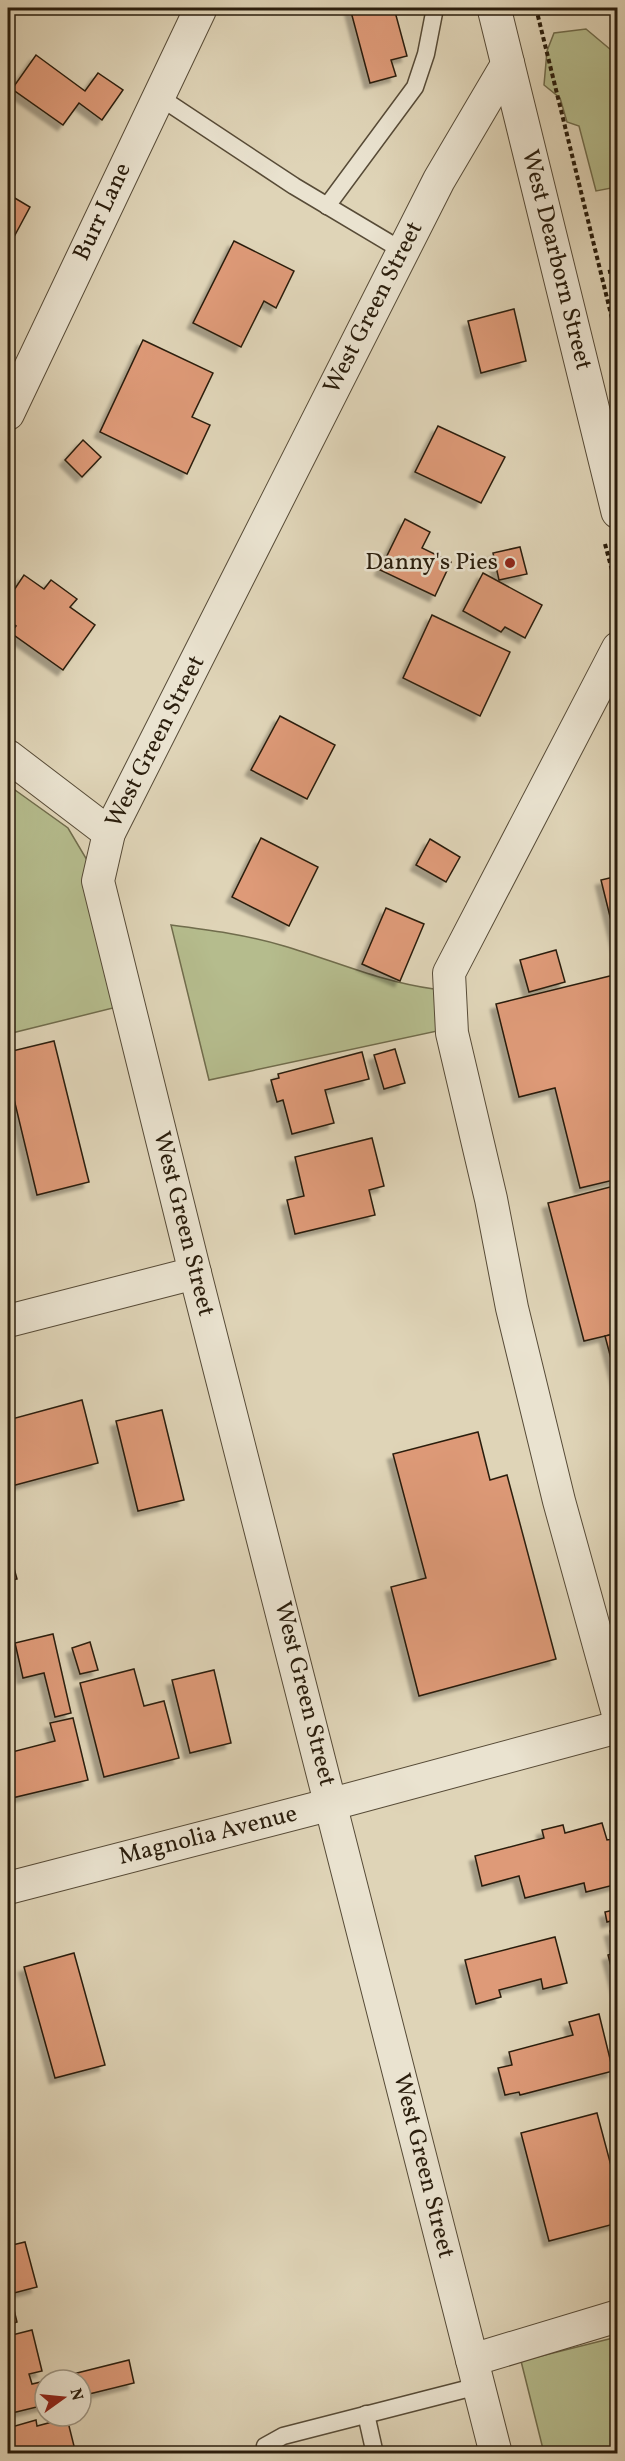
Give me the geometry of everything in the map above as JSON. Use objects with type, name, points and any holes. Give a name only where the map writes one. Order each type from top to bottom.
[{"type":"street","name":"West Dearborn Street","points":[[494,8],[618,512]]},
{"type":"street","name":"Burr Lane","points":[[8,414],[200,10]]},
{"type":"street","name":"West Green Street","points":[[496,2454],[195,1273],[98,881],[109,833],[439,180],[508,63]]},
{"type":"street","points":[[618,648],[449,973],[452,1033],[492,1199],[512,1308],[559,1501],[618,1714]]},
{"type":"street","points":[[8,756],[109,833]]},
{"type":"street","points":[[8,1321],[195,1273]]},
{"type":"street","name":"Magnolia Avenue","points":[[8,1888],[618,1727]]},
{"type":"street","points":[[475,2373],[618,2316]]},
{"type":"lane","points":[[327,206],[415,87],[426,54],[435,8]]},
{"type":"lane","points":[[158,96],[327,206],[403,251]]},
{"type":"lane","points":[[264,2450],[283,2436],[366,2414],[475,2373]]},
{"type":"lane","points":[[366,2414],[375,2454]]},
{"type":"path","points":[[536,8],[618,343]]},
{"type":"path","points":[[608,272],[618,270]]},
{"type":"green space","points":[[586,29],[617,55],[617,187],[596,191],[579,126],[567,122],[560,98],[544,85],[547,51],[554,33]]},
{"type":"green space","points":[[8,785],[68,828],[87,860],[117,1007],[8,1034]]},
{"type":"green space","points":[[171,925],[270,942],[377,976],[434,989],[442,1030],[209,1080]]},
{"type":"green space","points":[[617,2337],[617,2453],[544,2453],[521,2361]]},
{"type":"building","points":[[350,8],[394,8],[407,56],[391,60],[396,76],[370,83]]},
{"type":"building","points":[[36,55],[85,91],[98,73],[123,90],[102,120],[79,103],[63,125],[12,89]]},
{"type":"building","points":[[8,194],[30,207],[8,248]]},
{"type":"building","points":[[234,241],[294,271],[276,308],[264,301],[241,347],[193,323]]},
{"type":"building","points":[[514,309],[526,361],[481,373],[468,321]]},
{"type":"building","points":[[143,340],[213,373],[192,417],[210,425],[187,474],[100,432]]},
{"type":"building","points":[[438,426],[505,457],[481,503],[415,472]]},
{"type":"building","points":[[83,440],[101,457],[82,477],[65,460]]},
{"type":"building","points":[[405,519],[430,532],[422,548],[451,562],[435,596],[380,570]]},
{"type":"building","name":"Danny's Pies","points":[[520,547],[527,574],[499,580],[493,553]]},
{"type":"building","points":[[483,573],[542,605],[525,638],[505,627],[501,632],[463,611]]},
{"type":"building","points":[[24,575],[44,589],[51,580],[77,599],[70,607],[95,625],[63,670],[11,633],[16,626],[8,620],[8,599]]},
{"type":"building","points":[[432,615],[510,652],[480,716],[403,678]]},
{"type":"building","points":[[280,716],[335,745],[307,799],[251,770]]},
{"type":"building","points":[[261,838],[318,867],[289,926],[232,897]]},
{"type":"building","points":[[430,839],[460,857],[446,882],[416,865]]},
{"type":"building","points":[[618,876],[618,949],[601,880]]},
{"type":"building","points":[[386,908],[424,924],[400,981],[362,964]]},
{"type":"building","points":[[556,950],[565,982],[529,992],[520,960]]},
{"type":"building","points":[[618,974],[618,1179],[580,1188],[555,1088],[519,1097],[496,1004]]},
{"type":"building","points":[[54,1041],[89,1182],[37,1195],[8,1074],[8,1052]]},
{"type":"building","points":[[395,1049],[405,1083],[384,1089],[374,1055]]},
{"type":"building","points":[[362,1052],[369,1079],[325,1090],[334,1123],[292,1134],[283,1100],[277,1102],[271,1080],[279,1078],[278,1074]]},
{"type":"building","points":[[372,1138],[384,1186],[369,1190],[375,1215],[295,1234],[287,1200],[304,1196],[295,1157]]},
{"type":"building","points":[[618,1185],[618,1333],[584,1341],[548,1203]]},
{"type":"building","points":[[618,1333],[618,1385],[605,1336]]},
{"type":"building","points":[[82,1400],[98,1463],[8,1487],[8,1420]]},
{"type":"building","points":[[162,1410],[184,1500],[138,1511],[116,1421]]},
{"type":"building","points":[[478,1432],[490,1480],[507,1475],[556,1659],[419,1696],[391,1587],[426,1578],[393,1454]]},
{"type":"building","points":[[8,1547],[17,1579],[8,1581]]},
{"type":"building","points":[[53,1634],[71,1713],[55,1717],[44,1673],[23,1678],[15,1643]]},
{"type":"building","points":[[90,1642],[98,1670],[80,1674],[72,1648]]},
{"type":"building","points":[[134,1669],[144,1706],[164,1701],[179,1758],[104,1777],[80,1683]]},
{"type":"building","points":[[214,1670],[231,1743],[190,1753],[172,1680]]},
{"type":"building","points":[[73,1718],[88,1780],[12,1798],[8,1778],[8,1753],[55,1741],[50,1723]]},
{"type":"building","points":[[602,1823],[607,1840],[613,1839],[618,1857],[618,1884],[586,1892],[584,1883],[525,1898],[519,1876],[482,1886],[475,1856],[544,1838],[542,1830],[563,1825],[565,1833]]},
{"type":"building","points":[[618,1909],[618,1919],[607,1922],[605,1912]]},
{"type":"building","points":[[618,1929],[618,1948],[615,1949],[610,1931]]},
{"type":"building","points":[[555,1937],[567,1983],[543,1989],[541,1979],[499,1990],[501,1997],[476,2004],[465,1960]]},
{"type":"building","points":[[618,1952],[618,1993],[608,1955]]},
{"type":"building","points":[[74,1953],[105,2065],[55,2078],[24,1967]]},
{"type":"building","points":[[599,2014],[613,2071],[520,2095],[519,2092],[505,2095],[498,2068],[512,2065],[509,2052],[573,2035],[569,2022]]},
{"type":"building","points":[[597,2113],[618,2192],[618,2223],[549,2241],[521,2133]]},
{"type":"building","points":[[25,2242],[37,2287],[10,2294],[17,2322],[8,2325],[8,2246]]},
{"type":"building","points":[[32,2330],[41,2368],[33,2368],[33,2373],[29,2374],[33,2384],[33,2408],[8,2414],[8,2336]]},
{"type":"building","points":[[129,2360],[134,2383],[93,2393],[93,2369]]},
{"type":"building","points":[[33,2421],[33,2428],[70,2428],[76,2454],[8,2454],[8,2428]]},
{"type":"place","name":"Danny's Pies","points":[[510,563]]}]
